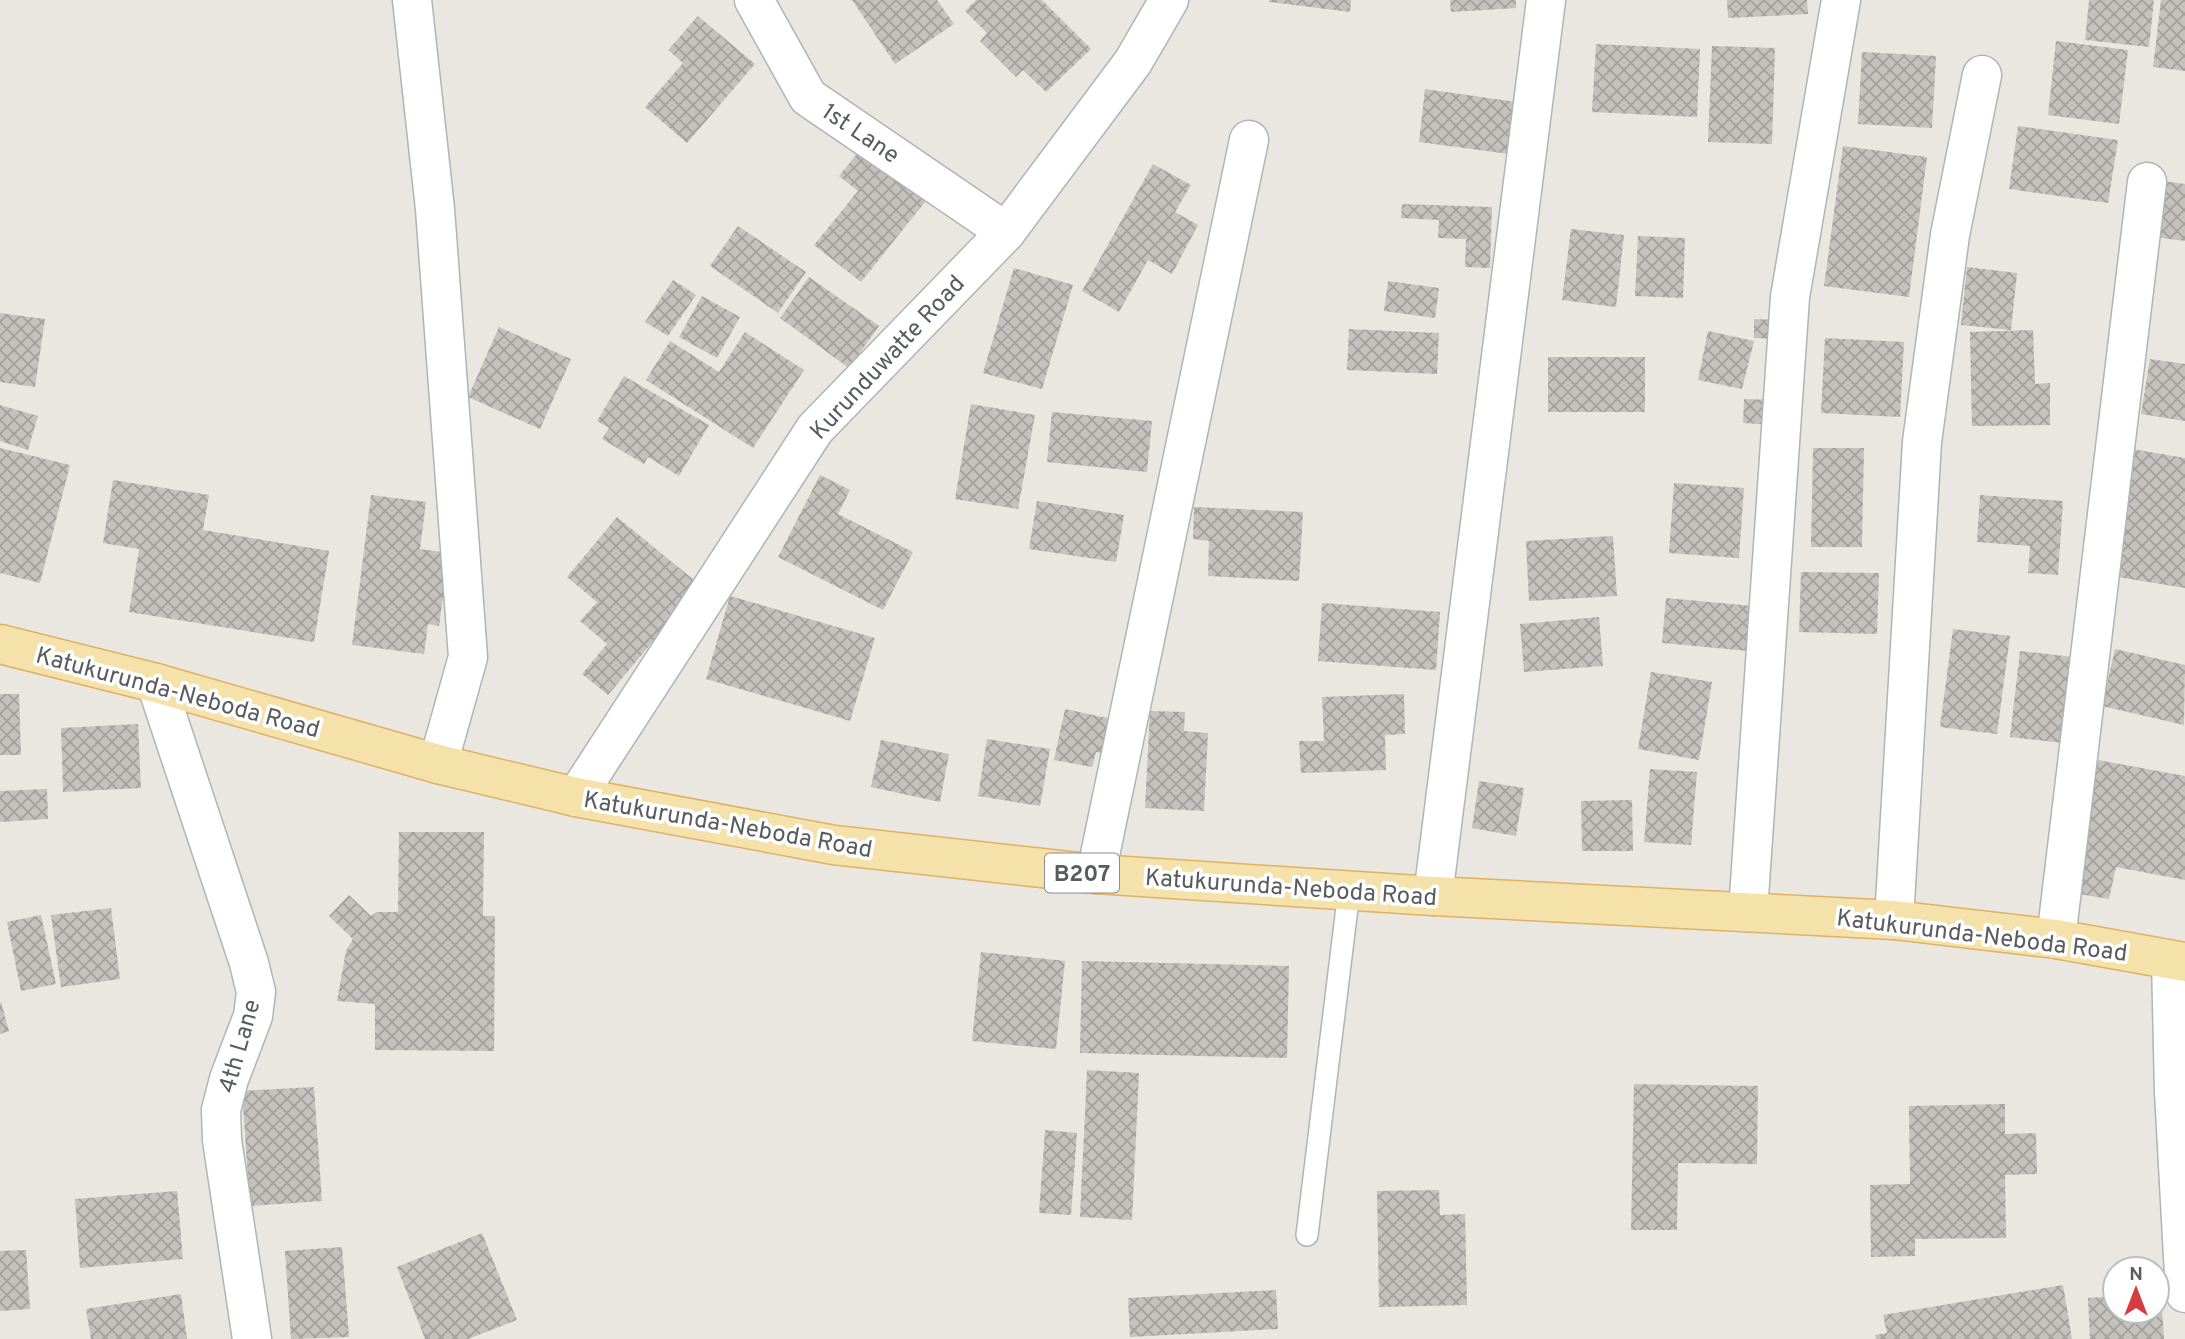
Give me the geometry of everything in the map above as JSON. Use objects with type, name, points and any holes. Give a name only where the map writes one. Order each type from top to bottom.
[{"type":"main road","name":"Katukurunda-Neboda Road","points":[[0,644],[156,683],[438,764],[576,797],[834,845],[1096,874],[1433,896],[1895,920],[2056,939],[2178,961]]},
{"type":"street","points":[[412,0],[435,209],[468,657],[438,764]]},
{"type":"street","name":"1st Lane","points":[[754,0],[808,97],[1006,232]]},
{"type":"street","name":"Kurunduwatte Road","points":[[576,797],[815,429],[1006,232],[1133,62],[1169,0]]},
{"type":"street","points":[[1433,896],[1546,0]]},
{"type":"street","points":[[1748,912],[1790,297],[1841,0]]},
{"type":"street","points":[[1895,920],[1922,442],[1950,235],[1982,75]]},
{"type":"street","points":[[1096,874],[1249,140]]},
{"type":"street","points":[[2056,939],[2147,182]]},
{"type":"street","name":"4th Lane","points":[[156,683],[249,963],[256,992],[253,1016],[229,1079],[221,1110],[222,1140],[252,1339]]},
{"type":"street","points":[[2178,961],[2174,1092],[2185,1293]]},
{"type":"lane","points":[[1307,1235],[1349,891]]},
{"type":"building","points":[[852,0],[937,0],[954,24],[895,64]]},
{"type":"building","points":[[976,0],[1042,0],[1091,49],[1046,92],[1023,70],[1016,77],[980,41],[987,33],[965,11]]},
{"type":"building","points":[[1269,0],[1351,0],[1350,12]]},
{"type":"building","points":[[1450,0],[1516,0],[1516,8],[1451,12]]},
{"type":"building","points":[[1727,0],[1807,0],[1808,14],[1728,18]]},
{"type":"building","points":[[2089,0],[2154,0],[2149,47],[2085,40]]},
{"type":"building","points":[[2161,0],[2185,0],[2185,71],[2153,67]]},
{"type":"building","points":[[698,16],[755,64],[687,143],[645,107],[683,63],[668,50]]},
{"type":"building","points":[[2056,41],[2128,50],[2119,124],[2048,115]]},
{"type":"building","points":[[1596,44],[1700,49],[1697,117],[1592,112]]},
{"type":"building","points":[[1712,46],[1775,48],[1772,144],[1708,142]]},
{"type":"building","points":[[1862,52],[1936,56],[1932,128],[1858,124]]},
{"type":"building","points":[[1425,89],[1516,102],[1509,154],[1419,142]]},
{"type":"building","points":[[2018,126],[2118,140],[2108,203],[2009,189]]},
{"type":"building","points":[[1843,146],[1927,157],[1909,297],[1824,286]]},
{"type":"building","points":[[860,150],[925,202],[861,282],[814,245],[858,191],[839,176]]},
{"type":"building","points":[[1153,164],[1191,185],[1175,212],[1198,225],[1172,274],[1148,260],[1119,312],[1082,291]]},
{"type":"building","points":[[2155,180],[2185,184],[2185,241],[2147,236]]},
{"type":"building","points":[[1402,204],[1492,207],[1490,268],[1465,267],[1466,239],[1438,238],[1439,220],[1401,218]]},
{"type":"building","points":[[738,226],[806,272],[778,313],[710,266]]},
{"type":"building","points":[[1571,229],[1624,235],[1616,307],[1562,300]]},
{"type":"building","points":[[1638,236],[1685,238],[1683,298],[1635,296]]},
{"type":"building","points":[[1967,267],[2017,273],[2011,330],[1961,325]]},
{"type":"building","points":[[1014,268],[1073,285],[1042,389],[983,373]]},
{"type":"building","points":[[809,277],[879,326],[849,368],[780,318]]},
{"type":"building","points":[[673,280],[696,295],[668,336],[645,322]]},
{"type":"building","points":[[1388,281],[1439,288],[1435,318],[1384,311]]},
{"type":"building","points":[[702,296],[740,317],[717,358],[679,337]]},
{"type":"building","points":[[0,313],[45,319],[35,387],[0,382]]},
{"type":"building","points":[[1754,319],[1783,320],[1782,339],[1754,338]]},
{"type":"building","points":[[499,327],[571,359],[540,429],[468,397]]},
{"type":"building","points":[[1349,329],[1439,333],[1437,374],[1347,370]]},
{"type":"building","points":[[2033,330],[2035,384],[2050,383],[2050,425],[1972,426],[1970,332]]},
{"type":"building","points":[[1708,331],[1754,341],[1742,389],[1698,380]]},
{"type":"building","points":[[745,332],[804,370],[753,448],[646,380],[670,341],[719,372]]},
{"type":"building","points":[[1825,338],[1904,342],[1900,417],[1821,413]]},
{"type":"building","points":[[1548,357],[1645,357],[1645,412],[1548,412]]},
{"type":"building","points":[[2150,359],[2185,364],[2185,421],[2141,414]]},
{"type":"building","points":[[624,376],[709,425],[679,476],[648,457],[644,464],[602,439],[609,428],[597,421]]},
{"type":"building","points":[[1744,399],[1775,400],[1774,425],[1743,423]]},
{"type":"building","points":[[971,404],[1035,415],[1018,509],[955,499]]},
{"type":"building","points":[[0,405],[38,416],[28,450],[0,441]]},
{"type":"building","points":[[1052,412],[1152,421],[1147,472],[1047,462]]},
{"type":"building","points":[[0,448],[70,465],[40,583],[0,573]]},
{"type":"building","points":[[1813,448],[1864,448],[1862,547],[1811,547]]},
{"type":"building","points":[[2126,448],[2185,458],[2185,588],[2105,575]]},
{"type":"building","points":[[820,475],[850,490],[838,514],[913,552],[883,610],[778,557]]},
{"type":"building","points":[[113,480],[209,495],[203,530],[329,551],[314,642],[129,612],[139,549],[103,543]]},
{"type":"building","points":[[1674,483],[1744,488],[1739,558],[1669,553]]},
{"type":"building","points":[[371,495],[426,502],[420,549],[449,553],[439,626],[428,624],[424,654],[352,645]]},
{"type":"building","points":[[1980,495],[2063,501],[2058,575],[2028,573],[2030,546],[1977,542]]},
{"type":"building","points":[[1037,501],[1124,515],[1116,562],[1029,549]]},
{"type":"building","points":[[1194,507],[1303,512],[1299,581],[1208,576],[1209,541],[1193,539]]},
{"type":"building","points":[[617,517],[700,585],[608,695],[582,674],[607,644],[580,621],[597,602],[567,577]]},
{"type":"building","points":[[1613,536],[1617,596],[1529,601],[1526,541]]},
{"type":"building","points":[[1801,572],[1879,573],[1877,634],[1799,632]]},
{"type":"building","points":[[730,596],[875,638],[850,721],[706,679]]},
{"type":"building","points":[[1666,598],[1753,606],[1749,651],[1662,643]]},
{"type":"building","points":[[1322,603],[1440,612],[1436,670],[1318,661]]},
{"type":"building","points":[[1599,617],[1603,666],[1524,672],[1520,624]]},
{"type":"building","points":[[1953,629],[2010,636],[1997,734],[1940,727]]},
{"type":"building","points":[[2115,649],[2185,665],[2184,725],[2102,706]]},
{"type":"building","points":[[2020,651],[2073,657],[2063,743],[2010,737]]},
{"type":"building","points":[[1651,672],[1712,682],[1699,760],[1638,749]]},
{"type":"building","points":[[0,694],[19,694],[21,755],[0,755]]},
{"type":"building","points":[[1404,694],[1405,734],[1385,735],[1386,770],[1301,773],[1299,741],[1324,741],[1322,697]]},
{"type":"building","points":[[1065,709],[1117,720],[1109,755],[1096,752],[1092,767],[1054,760]]},
{"type":"building","points":[[1150,711],[1185,712],[1184,731],[1208,733],[1204,811],[1145,808]]},
{"type":"building","points":[[138,724],[141,788],[63,792],[61,728]]},
{"type":"building","points":[[987,739],[1050,749],[1040,806],[978,796]]},
{"type":"building","points":[[881,740],[949,754],[940,802],[871,787]]},
{"type":"building","points":[[2098,760],[2185,776],[2185,880],[2116,867],[2109,899],[2073,893]]},
{"type":"building","points":[[1650,769],[1697,772],[1691,845],[1644,842]]},
{"type":"building","points":[[1479,781],[1524,788],[1516,836],[1472,828]]},
{"type":"building","points":[[47,789],[48,819],[0,822],[0,791]]},
{"type":"building","points":[[1632,800],[1633,851],[1582,851],[1581,801]]},
{"type":"building","points":[[399,832],[484,832],[483,916],[495,916],[494,1051],[375,1050],[375,1004],[337,1001],[346,951],[353,939],[329,916],[349,895],[371,916],[377,912],[398,912]]},
{"type":"building","points":[[111,908],[120,979],[61,987],[51,915]]},
{"type":"building","points":[[41,915],[56,984],[21,991],[7,922]]},
{"type":"building","points":[[981,952],[1065,961],[1056,1049],[972,1041]]},
{"type":"building","points":[[1082,961],[1289,966],[1287,1058],[1080,1053]]},
{"type":"building","points":[[0,1003],[9,1031],[0,1034]]},
{"type":"building","points":[[1087,1070],[1139,1073],[1132,1220],[1080,1217]]},
{"type":"building","points":[[1634,1084],[1758,1086],[1757,1164],[1678,1163],[1677,1230],[1631,1230]]},
{"type":"building","points":[[314,1087],[322,1201],[250,1206],[242,1091]]},
{"type":"building","points":[[2005,1104],[2005,1134],[2036,1133],[2037,1174],[2005,1175],[2006,1238],[1915,1239],[1915,1256],[1871,1257],[1870,1185],[1910,1184],[1909,1106]]},
{"type":"building","points":[[1045,1130],[1077,1133],[1071,1215],[1039,1213]]},
{"type":"building","points":[[1439,1190],[1440,1215],[1465,1214],[1467,1305],[1379,1307],[1377,1191]]},
{"type":"building","points":[[177,1191],[183,1259],[80,1268],[75,1199]]},
{"type":"building","points":[[482,1233],[517,1320],[468,1339],[425,1339],[397,1267]]},
{"type":"building","points":[[342,1247],[349,1337],[291,1339],[285,1251]]},
{"type":"building","points":[[26,1250],[30,1309],[0,1311],[0,1251]]},
{"type":"building","points":[[2063,1285],[2072,1339],[1876,1339],[1875,1335],[1887,1333],[1883,1315]]},
{"type":"building","points":[[1276,1290],[1278,1329],[1130,1337],[1128,1298]]},
{"type":"building","points":[[181,1294],[187,1339],[91,1339],[86,1309]]},
{"type":"building","points":[[2101,1297],[2101,1325],[2163,1325],[2164,1339],[2090,1339],[2088,1298]]}]
